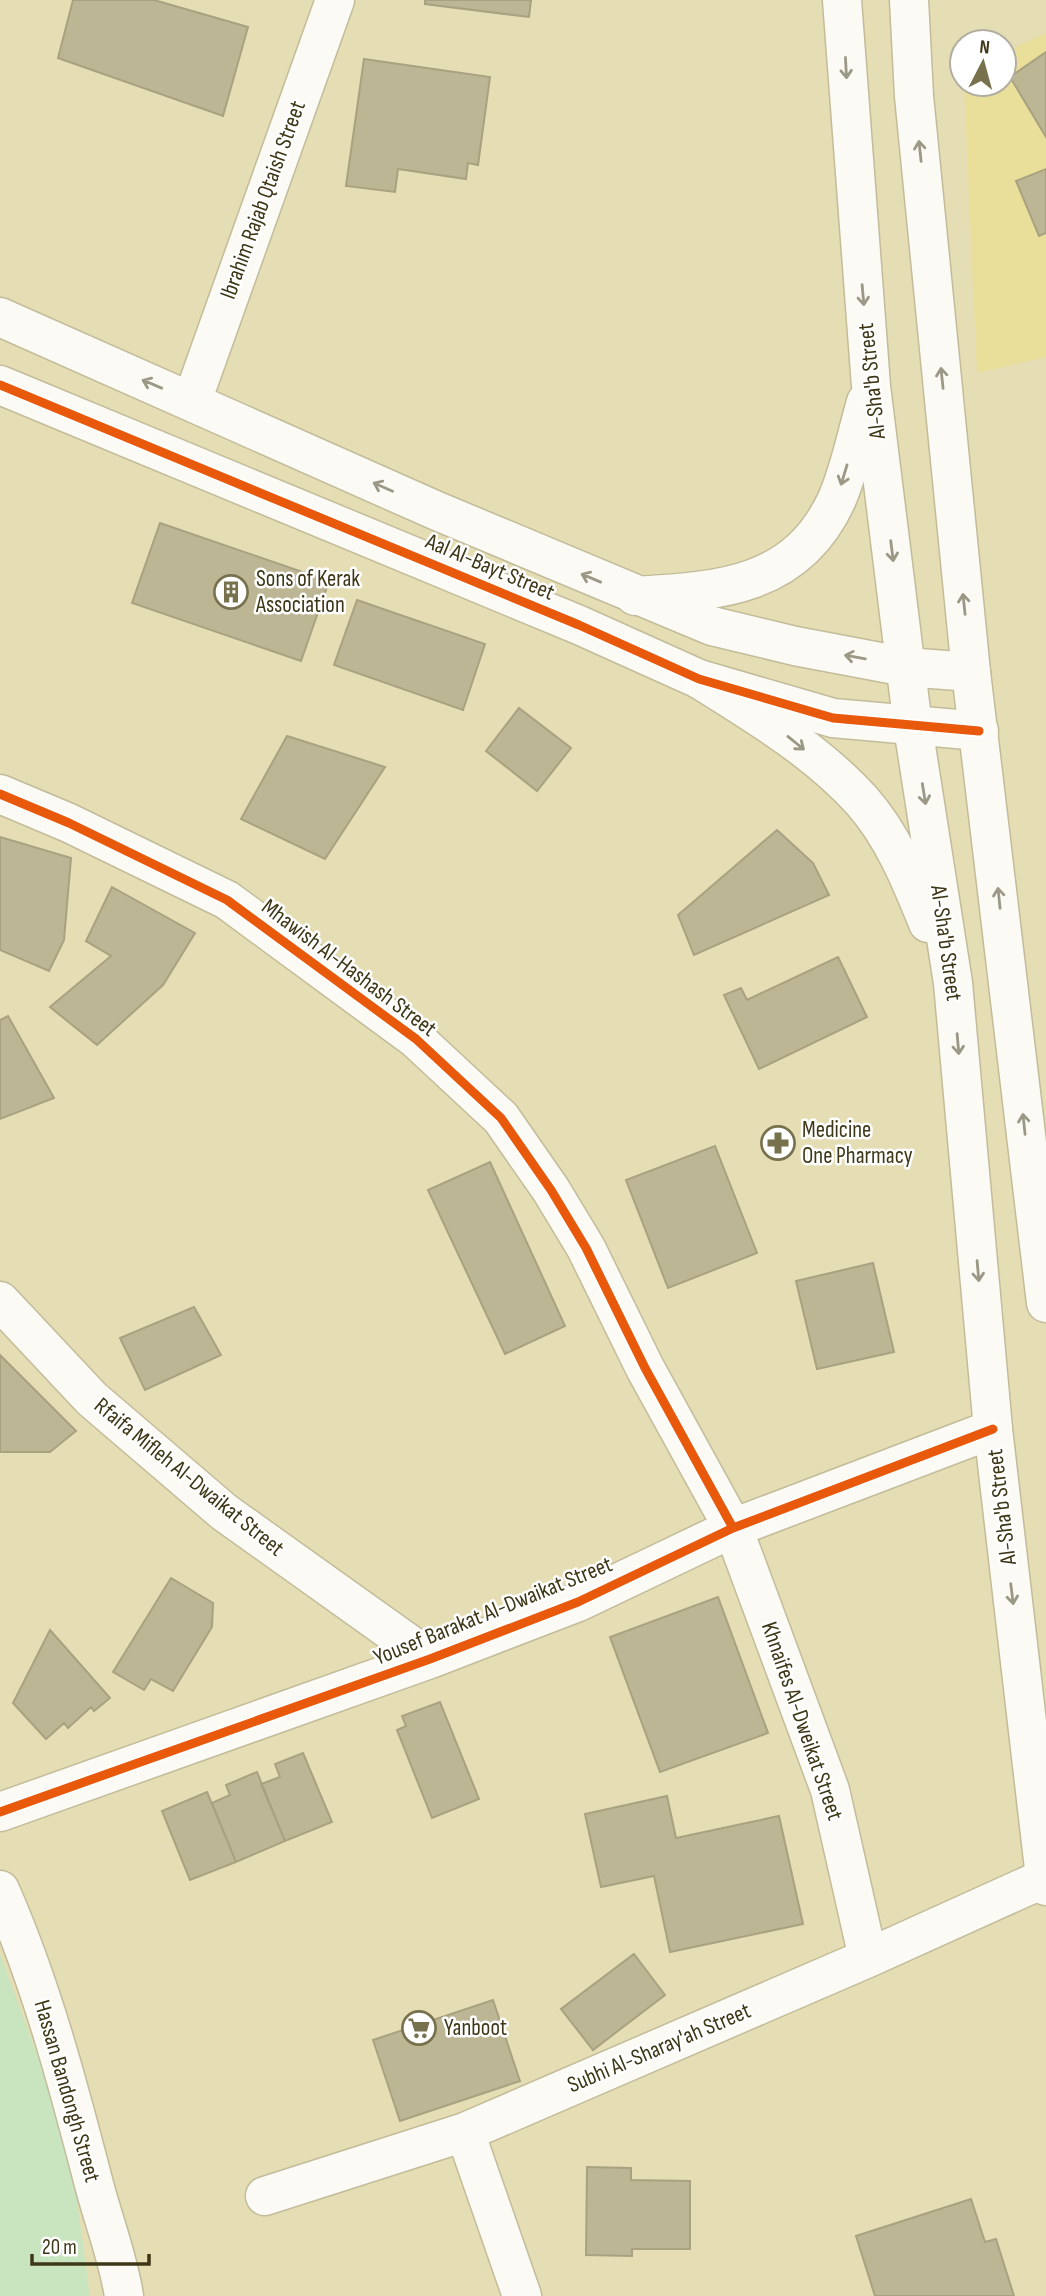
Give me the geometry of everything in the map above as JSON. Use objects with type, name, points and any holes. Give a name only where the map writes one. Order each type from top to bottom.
[{"type":"street","name":"Ibrahim Rajab Qtaish Street","points":[[192,401],[335,0]]},
{"type":"street","name":"Al-Sha'b Street","points":[[842,0],[871,386],[913,727],[953,983],[993,1429],[1045,1882]]},
{"type":"street","points":[[909,0],[914,96],[971,672],[1038,1200],[1046,1303]]},
{"type":"street","name":"Aal Al-Bayt Street","points":[[0,317],[635,596],[712,626],[795,646],[906,667],[971,672]]},
{"type":"street","name":"Aal Al-Bayt Street","points":[[0,385],[579,625],[699,678],[833,718],[979,731]]},
{"type":"street","points":[[635,596],[727,587],[760,578],[792,559],[808,544],[837,498],[871,386]]},
{"type":"street","points":[[699,678],[780,731],[862,802],[888,837],[911,879],[953,983]]},
{"type":"street","name":"Mhawish Al-Hashash Street","points":[[0,794],[69,823],[227,900],[416,1039],[501,1118],[551,1189],[586,1248],[645,1368],[733,1528]]},
{"type":"street","name":"Rfaifa Mifleh Al-Dwaikat Street","points":[[0,1301],[92,1399],[224,1512],[429,1659]]},
{"type":"street","name":"Yousef Barakat Al-Dwaikat Street","points":[[0,1812],[429,1659],[578,1602],[733,1528],[993,1429]]},
{"type":"street","name":"Khnaifes Al-Dweikat Street","points":[[733,1528],[830,1790],[869,1958]]},
{"type":"street","name":"Subhi Al-Sharay'ah Street","points":[[265,2196],[465,2132],[1045,1882]]},
{"type":"street","name":"Hassan Bandongh Street","points":[[0,1890],[63,2069],[99,2203],[118,2258],[124,2296]]},
{"type":"street","points":[[465,2132],[522,2296]]},
{"type":"shaded area","points":[[1046,33],[1046,357],[977,373],[965,98],[1018,98],[1018,46]]},
{"type":"green space","points":[[0,1954],[69,2141],[90,2296],[0,2296]]},
{"type":"building","points":[[73,0],[154,0],[248,27],[223,116],[58,58]]},
{"type":"building","points":[[425,0],[531,0],[529,17],[425,4]]},
{"type":"building","points":[[1046,52],[1046,137],[1018,90],[1018,71]]},
{"type":"building","points":[[364,59],[490,77],[478,165],[468,163],[466,179],[398,169],[395,192],[346,186]]},
{"type":"building","points":[[1046,169],[1046,233],[1039,236],[1016,181]]},
{"type":"building","name":"Sons of Kerak Association","points":[[160,523],[329,581],[301,661],[132,603]]},
{"type":"building","points":[[357,600],[485,644],[463,710],[334,665]]},
{"type":"building","points":[[519,708],[571,748],[537,791],[486,751]]},
{"type":"building","points":[[287,736],[385,767],[325,859],[241,819]]},
{"type":"building","points":[[777,830],[813,863],[829,895],[694,955],[678,915]]},
{"type":"building","points":[[0,837],[71,858],[64,940],[49,971],[0,950]]},
{"type":"building","points":[[112,887],[195,933],[163,985],[97,1045],[50,1007],[111,956],[86,941]]},
{"type":"building","points":[[838,957],[867,1017],[759,1069],[724,995],[741,988],[747,1000]]},
{"type":"building","points":[[8,1016],[54,1098],[0,1119],[0,1020]]},
{"type":"building","points":[[715,1146],[757,1253],[668,1288],[626,1180]]},
{"type":"building","points":[[490,1162],[565,1326],[505,1354],[428,1190]]},
{"type":"building","points":[[873,1263],[894,1352],[817,1369],[796,1281]]},
{"type":"building","points":[[194,1307],[221,1355],[145,1390],[120,1338]]},
{"type":"building","points":[[0,1355],[76,1431],[50,1452],[0,1452]]},
{"type":"building","points":[[171,1578],[213,1603],[212,1627],[173,1691],[151,1679],[144,1690],[113,1672]]},
{"type":"building","points":[[718,1597],[768,1733],[660,1772],[610,1637]]},
{"type":"building","points":[[50,1630],[110,1698],[94,1711],[91,1707],[68,1728],[64,1723],[46,1739],[13,1703]]},
{"type":"building","points":[[440,1702],[479,1799],[432,1818],[397,1730],[406,1726],[402,1716]]},
{"type":"building","points":[[303,1753],[332,1822],[285,1841],[261,1784],[280,1777],[275,1764]]},
{"type":"building","points":[[257,1772],[285,1841],[236,1862],[212,1803],[230,1795],[226,1785]]},
{"type":"building","points":[[207,1792],[236,1862],[190,1880],[162,1811]]},
{"type":"building","points":[[667,1796],[676,1838],[779,1816],[803,1924],[670,1952],[654,1876],[601,1887],[585,1814]]},
{"type":"building","points":[[634,1954],[665,1995],[593,2050],[561,2009]]},
{"type":"building","points":[[493,2000],[520,2081],[400,2121],[373,2040]]},
{"type":"building","points":[[587,2167],[631,2168],[631,2180],[690,2181],[690,2249],[632,2249],[632,2256],[586,2255]]},
{"type":"building","points":[[971,2199],[985,2242],[996,2239],[1014,2296],[875,2296],[856,2236]]},
{"type":"cycle path","points":[[0,385],[579,625],[699,679],[833,718],[979,731]]},
{"type":"cycle path","points":[[0,794],[69,823],[227,900],[416,1039],[501,1118],[551,1190],[586,1248],[645,1368],[733,1528]]},
{"type":"cycle path","points":[[0,1812],[430,1659],[578,1602],[733,1528],[993,1429]]},
{"type":"place","name":"Sons of Kerak Association","points":[[231,592]]},
{"type":"place","name":"Medicine One Pharmacy","points":[[778,1143]]},
{"type":"place","name":"Yanboot","points":[[419,2028]]}]
